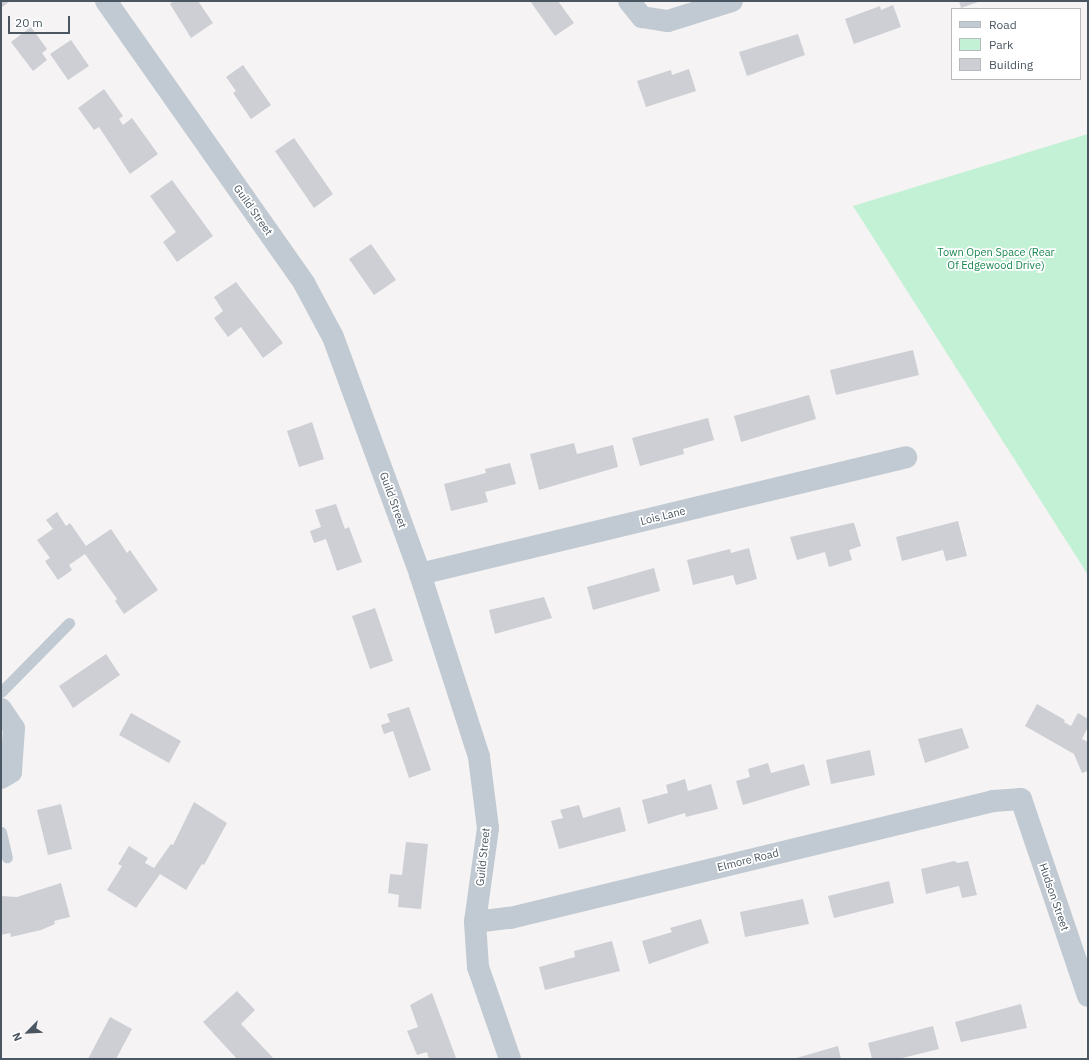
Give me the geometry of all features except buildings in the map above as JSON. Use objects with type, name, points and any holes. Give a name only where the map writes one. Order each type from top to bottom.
[{"type":"street","name":"Guild Street","points":[[106,1],[304,283],[333,337],[420,574],[479,757],[488,828],[476,922],[478,967],[510,1059]]},
{"type":"street","points":[[629,1],[642,18],[668,21],[732,1]]},
{"type":"street","name":"Lois Lane","points":[[420,574],[906,457]]},
{"type":"street","points":[[1,709],[14,728],[11,772],[1,778]]},
{"type":"street","name":"Elmore Road","points":[[476,922],[510,918],[992,801],[1021,799]]},
{"type":"street","name":"Hudson Street","points":[[1021,799],[1088,996]]},
{"type":"lane","points":[[1,692],[69,623]]},
{"type":"lane","points":[[1,832],[7,857]]},
{"type":"green space","name":"Town Open Space (Rear Of Edgewood Drive)","points":[[1088,134],[1088,575],[853,206]]}]
